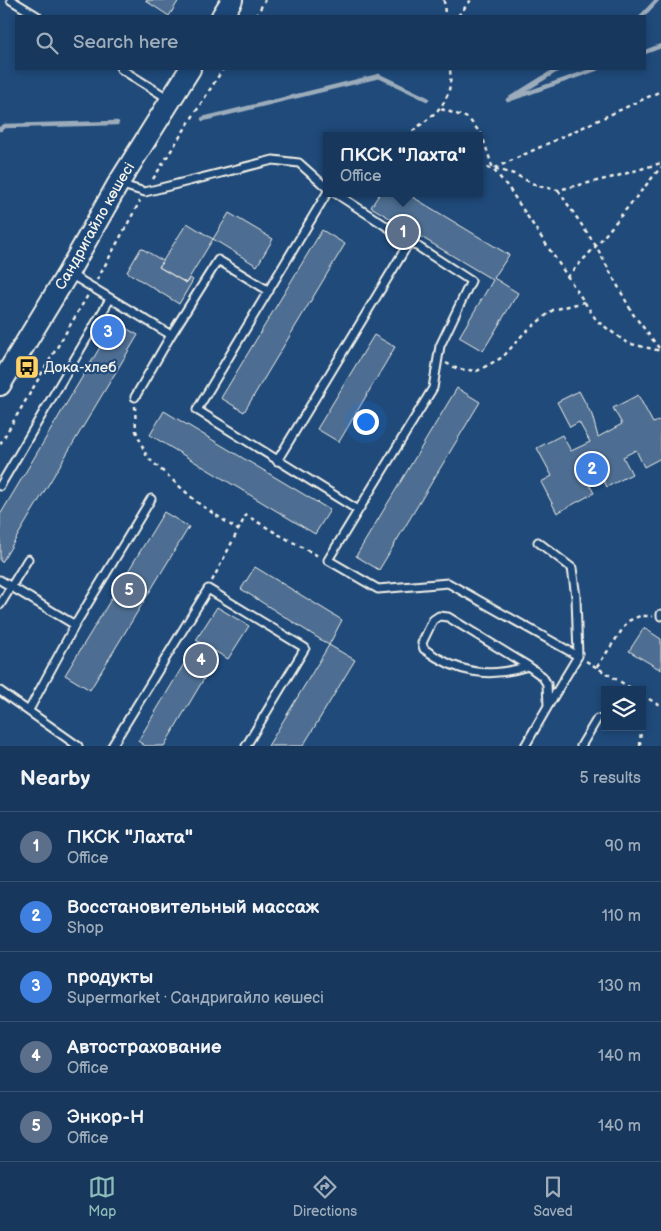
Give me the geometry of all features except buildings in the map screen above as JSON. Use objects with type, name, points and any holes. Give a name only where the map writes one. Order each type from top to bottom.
[{"type":"street","points":[[223,15],[232,0]]},
{"type":"street","name":"Сандригайло көшесі","points":[[0,385],[68,273],[118,184],[189,70]]},
{"type":"lane","points":[[11,0],[35,15]]},
{"type":"lane","points":[[123,70],[171,100]]},
{"type":"lane","points":[[118,184],[145,192],[273,160],[299,164],[323,185]]},
{"type":"lane","points":[[325,197],[197,410],[358,510]]},
{"type":"lane","points":[[341,197],[471,281],[440,346],[433,388],[328,560],[378,589],[448,583],[578,656]]},
{"type":"lane","points":[[277,461],[410,242]]},
{"type":"lane","points":[[135,397],[218,260],[269,291]]},
{"type":"lane","points":[[68,273],[171,335]]},
{"type":"lane","points":[[0,486],[110,299]]},
{"type":"lane","points":[[29,710],[75,625],[151,499]]},
{"type":"lane","points":[[526,746],[578,656],[576,597],[572,568],[538,542]]},
{"type":"lane","points":[[0,606],[28,559]]},
{"type":"lane","points":[[0,580],[75,625]]},
{"type":"lane","points":[[112,746],[208,589],[305,648],[246,746]]},
{"type":"lane","points":[[528,666],[510,672],[493,674],[457,668],[424,649],[422,643],[434,620],[439,616],[448,617],[528,666],[542,676],[547,684],[548,706]]},
{"type":"lane","points":[[0,691],[78,746]]},
{"type":"lane","points":[[581,746],[597,719]]},
{"type":"path","points":[[257,15],[266,0]]},
{"type":"path","points":[[444,0],[445,15]]},
{"type":"path","points":[[459,15],[471,0]]},
{"type":"path","points":[[411,132],[441,109],[448,94],[451,80],[450,70]]},
{"type":"path","points":[[493,169],[661,91]]},
{"type":"path","points":[[441,109],[468,118],[480,132]]},
{"type":"path","points":[[483,138],[493,169],[508,187],[597,321],[627,343],[660,350]]},
{"type":"path","points":[[483,168],[514,174],[538,186],[558,190],[661,164]]},
{"type":"path","points":[[567,277],[596,246],[661,167]]},
{"type":"path","points":[[558,190],[596,246],[633,314],[660,350]]},
{"type":"path","points":[[0,444],[92,288]]},
{"type":"path","points":[[438,358],[458,369],[477,371],[503,357],[524,333],[553,310],[584,302]]},
{"type":"path","points":[[135,397],[136,431],[147,457],[198,503],[238,530]]},
{"type":"path","points":[[208,589],[246,515],[328,560]]},
{"type":"path","points":[[597,667],[628,621],[640,616],[661,615]]},
{"type":"path","points":[[578,656],[628,686]]},
{"type":"path","points":[[646,697],[661,706]]},
{"type":"path","points":[[640,746],[641,731]]},
{"type":"waterway","points":[[643,15],[657,0]]},
{"type":"waterway","points":[[646,52],[661,46]]},
{"type":"waterway","points":[[556,70],[508,100],[593,70]]},
{"type":"waterway","points":[[203,119],[379,76],[427,99]]},
{"type":"waterway","points":[[0,129],[5,126],[117,123]]},
{"type":"place","name":"ПКСК \"Лахта\"","points":[[403,232]]},
{"type":"place","name":"продукты","points":[[108,332]]},
{"type":"place","name":"Дока-хлеб","points":[[27,367]]},
{"type":"place","name":"Восстановительный массаж","points":[[592,469]]},
{"type":"place","name":"Энкор-Н","points":[[129,590]]},
{"type":"place","name":"Автострахование","points":[[201,660]]}]
